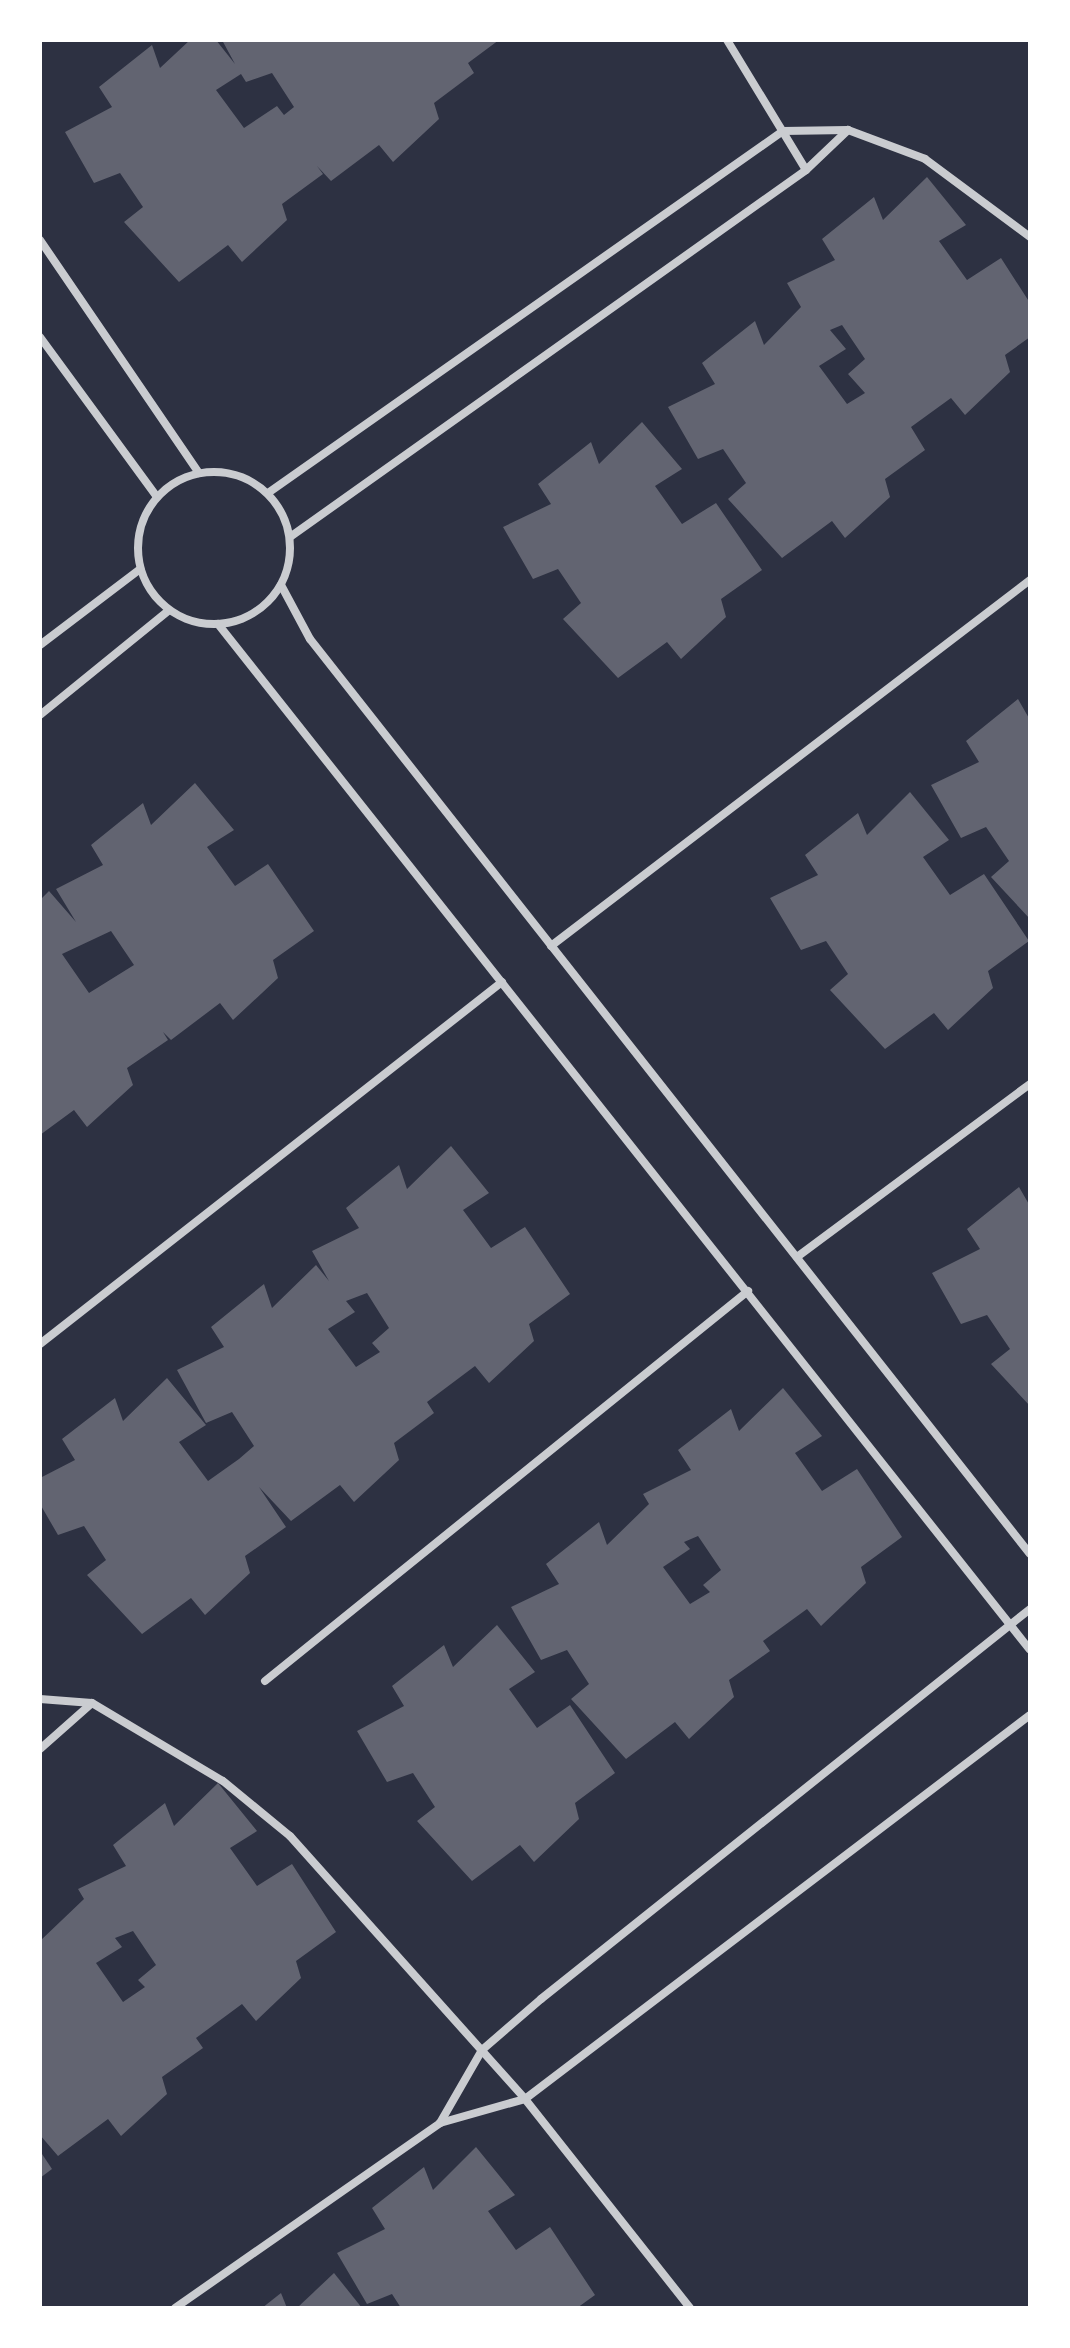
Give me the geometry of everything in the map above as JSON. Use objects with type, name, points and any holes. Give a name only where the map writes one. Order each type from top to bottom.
[{"type":"lane","points":[[727,40],[806,170]]},
{"type":"lane","points":[[268,493],[783,130],[848,130],[926,159],[1030,237]]},
{"type":"lane","points":[[290,537],[806,170],[848,130]]},
{"type":"lane","points":[[40,240],[199,472]]},
{"type":"lane","points":[[40,337],[156,497]]},
{"type":"lane","points":[[218,624],[265,605],[281,585],[290,537],[268,493],[224,471],[199,472],[156,497],[141,530],[140,568],[169,610],[218,624],[1030,1650]]},
{"type":"lane","points":[[40,645],[140,568]]},
{"type":"lane","points":[[551,946],[1030,580]]},
{"type":"lane","points":[[281,585],[310,639],[1030,1554]]},
{"type":"lane","points":[[40,715],[169,610]]},
{"type":"lane","points":[[40,1344],[502,982]]},
{"type":"lane","points":[[796,1257],[1030,1084]]},
{"type":"lane","points":[[265,1681],[748,1291]]},
{"type":"lane","points":[[440,2123],[482,2050],[1030,1609]]},
{"type":"lane","points":[[40,1699],[92,1704],[224,1781],[290,1836],[524,2099],[690,2308]]},
{"type":"lane","points":[[40,1750],[92,1704]]},
{"type":"lane","points":[[175,2308],[440,2123],[524,2099],[1030,1716]]},
{"type":"building","points":[[190,40],[216,40],[235,64],[222,40],[499,40],[468,63],[474,73],[434,103],[439,119],[393,162],[379,145],[331,181],[317,166],[323,174],[282,204],[287,220],[242,262],[228,245],[179,282],[124,222],[143,207],[120,173],[94,183],[65,132],[112,107],[99,87],[152,45],[160,68]],"holes":[[[272,73],[294,107],[284,115],[277,106],[244,128],[216,90],[241,74],[246,82]]]},
{"type":"building","points":[[927,177],[966,225],[939,241],[967,280],[1001,258],[1030,303],[1030,337],[1005,355],[1010,372],[965,415],[951,398],[911,427],[925,450],[885,479],[890,497],[845,538],[832,521],[782,558],[728,499],[746,483],[723,449],[698,459],[668,407],[715,384],[702,363],[755,321],[764,345],[801,307],[787,283],[835,260],[822,239],[874,197],[883,220]],"holes":[[[842,325],[865,359],[848,374],[865,393],[847,404],[819,366],[846,349],[830,330]]]},
{"type":"building","points":[[642,422],[682,469],[655,486],[682,524],[716,503],[762,570],[721,599],[726,617],[681,659],[667,642],[618,678],[563,619],[581,603],[558,569],[533,579],[503,527],[551,504],[538,484],[591,442],[599,464]]},
{"type":"building","points":[[1018,699],[1030,720],[1030,919],[991,877],[1009,861],[986,827],[961,838],[931,785],[979,762],[966,741]]},
{"type":"building","points":[[195,783],[234,830],[207,847],[235,886],[268,864],[314,931],[273,960],[278,978],[233,1020],[220,1003],[171,1040],[163,1032],[168,1040],[127,1068],[133,1085],[87,1127],[74,1110],[40,1135],[40,900],[49,891],[76,922],[56,889],[103,865],[91,845],[143,803],[151,825]],"holes":[[[111,931],[134,965],[89,993],[62,954]]]},
{"type":"building","points":[[910,792],[949,840],[923,857],[950,895],[984,874],[1029,941],[988,971],[993,988],[948,1030],[934,1013],[885,1049],[830,990],[848,974],[826,941],[801,950],[770,898],[818,875],[805,855],[858,813],[867,835]]},
{"type":"building","points":[[451,1146],[489,1193],[463,1210],[491,1248],[525,1227],[570,1294],[529,1324],[534,1341],[489,1383],[475,1366],[427,1402],[434,1413],[394,1443],[399,1460],[354,1502],[340,1485],[291,1521],[259,1487],[286,1527],[245,1556],[250,1573],[205,1615],[191,1598],[142,1634],[87,1575],[106,1560],[84,1526],[58,1535],[40,1504],[40,1478],[75,1460],[62,1439],[115,1398],[123,1421],[167,1378],[206,1425],[179,1442],[208,1481],[239,1459],[254,1446],[232,1412],[206,1423],[177,1370],[224,1347],[211,1327],[264,1284],[272,1308],[316,1265],[329,1281],[312,1251],[359,1228],[346,1208],[399,1165],[407,1189]],"holes":[[[367,1293],[389,1328],[372,1343],[380,1352],[356,1367],[328,1329],[355,1312],[346,1301]]]},
{"type":"building","points":[[1019,1187],[1030,1206],[1030,1406],[991,1364],[1010,1349],[987,1315],[961,1324],[932,1273],[980,1249],[967,1229]]},
{"type":"building","points":[[783,1388],[822,1436],[795,1453],[822,1491],[857,1469],[902,1537],[861,1567],[866,1583],[821,1626],[807,1609],[763,1641],[770,1651],[729,1680],[734,1697],[689,1739],[675,1722],[626,1759],[571,1699],[589,1684],[567,1650],[541,1660],[511,1607],[559,1584],[546,1564],[599,1522],[607,1545],[649,1504],[643,1494],[691,1470],[678,1450],[731,1409],[739,1431]],"holes":[[[698,1536],[721,1570],[703,1585],[710,1592],[690,1604],[663,1567],[690,1549],[684,1542]]]},
{"type":"building","points":[[497,1625],[535,1672],[509,1689],[537,1728],[570,1705],[615,1773],[575,1803],[579,1819],[534,1862],[520,1845],[472,1881],[417,1821],[435,1807],[413,1773],[387,1782],[357,1731],[404,1706],[392,1686],[444,1645],[453,1667]]},
{"type":"building","points":[[218,1783],[257,1831],[230,1848],[257,1886],[292,1864],[336,1932],[296,1961],[301,1978],[256,2021],[242,2004],[196,2038],[203,2048],[162,2077],[167,2094],[121,2136],[108,2119],[58,2156],[40,2135],[40,1941],[84,1899],[78,1889],[126,1866],[113,1845],[165,1803],[174,1826]],"holes":[[[133,1931],[156,1965],[138,1980],[145,1987],[123,2002],[96,1963],[122,1947],[115,1938]]]},
{"type":"building","points":[[476,2147],[515,2195],[488,2211],[516,2250],[550,2227],[595,2295],[577,2308],[401,2308],[392,2294],[367,2304],[337,2253],[385,2229],[372,2208],[424,2167],[433,2190]]},
{"type":"building","points":[[40,2151],[52,2169],[40,2178]]},
{"type":"building","points":[[334,2273],[362,2308],[297,2308]]},
{"type":"building","points":[[281,2293],[287,2308],[262,2308]]}]
